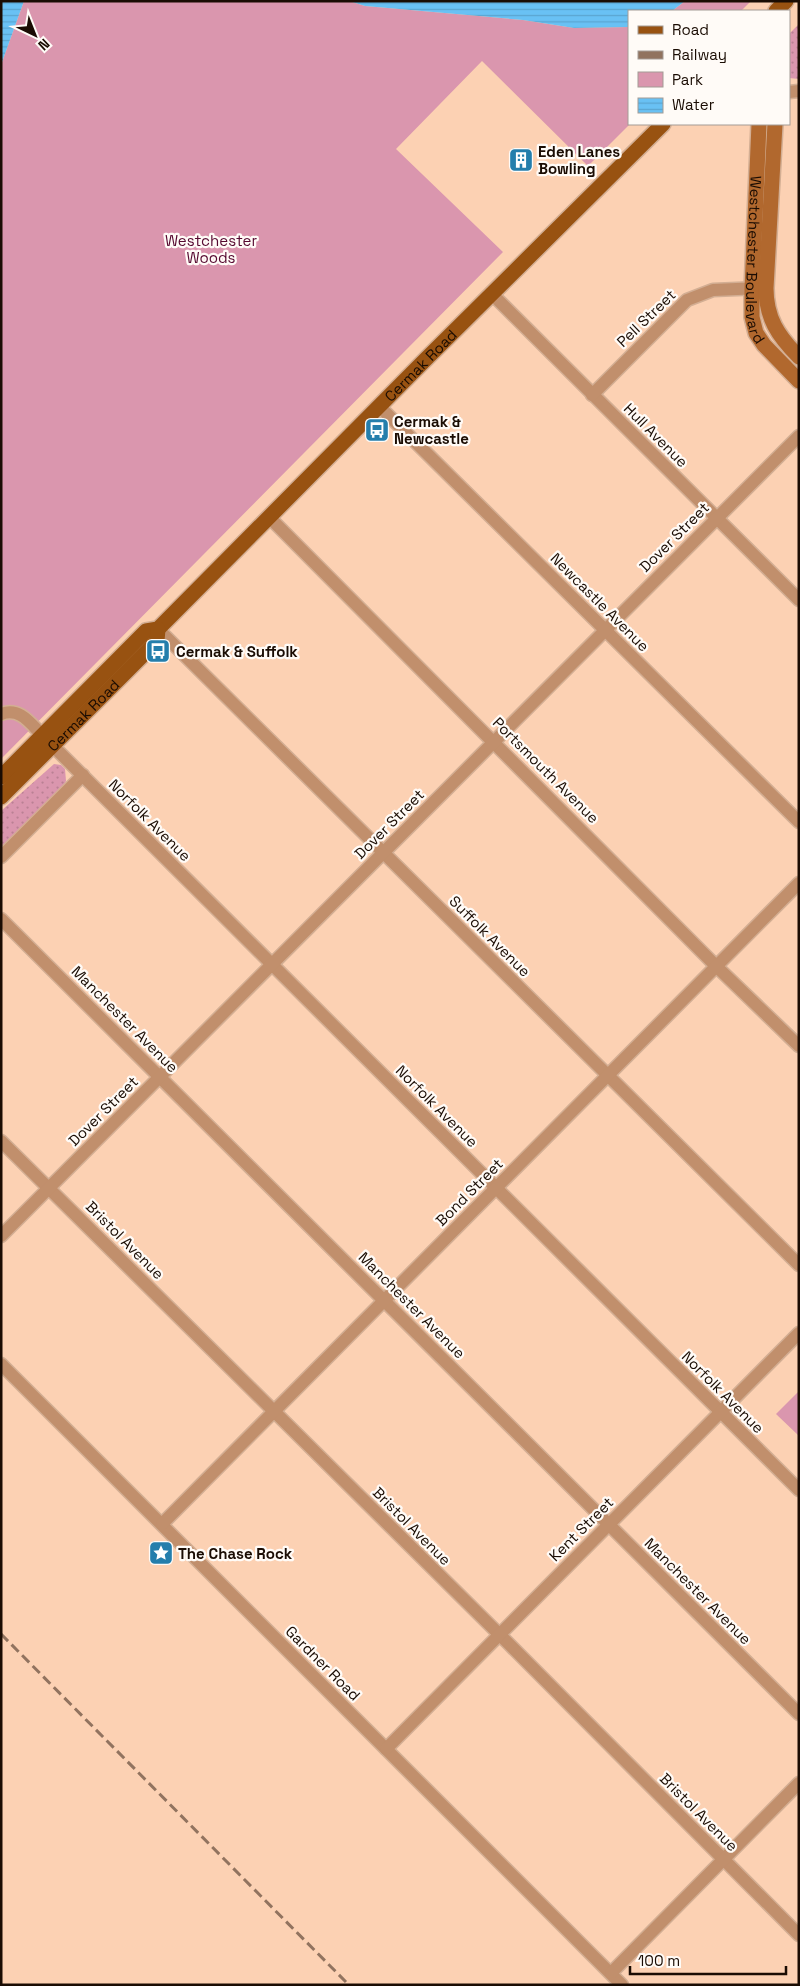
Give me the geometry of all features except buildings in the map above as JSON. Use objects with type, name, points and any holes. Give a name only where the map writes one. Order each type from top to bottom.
[{"type":"main road","points":[[777,10],[786,1]]},
{"type":"main road","name":"Cermak Road","points":[[1,777],[47,740],[157,641],[158,629],[491,293],[662,125]]},
{"type":"main road","name":"Cermak Road","points":[[1,797],[47,740]]},
{"type":"street","name":"Westchester Boulevard","points":[[759,125],[759,288],[780,336],[799,357]]},
{"type":"street","name":"Westchester Boulevard","points":[[775,125],[759,288],[752,317],[756,333],[764,345],[799,381]]},
{"type":"street","name":"Pell Street","points":[[592,395],[687,300],[713,290],[759,288]]},
{"type":"street","name":"Hull Avenue","points":[[491,293],[799,600]]},
{"type":"street","name":"Newcastle Avenue","points":[[379,406],[799,822]]},
{"type":"street","name":"Dover Street","points":[[1,1236],[799,436]]},
{"type":"street","name":"Portsmouth Avenue","points":[[269,517],[716,966],[799,1046]]},
{"type":"street","name":"Suffolk Avenue","points":[[158,629],[799,1265]]},
{"type":"street","name":"Cermak Road","points":[[1,714],[10,711],[20,714],[47,740]]},
{"type":"street","name":"Norfolk Avenue","points":[[47,740],[799,1490]]},
{"type":"street","points":[[1,857],[83,776]]},
{"type":"street","name":"Bond Street","points":[[162,1524],[799,883]]},
{"type":"street","name":"Manchester Avenue","points":[[1,918],[799,1714]]},
{"type":"street","name":"Bristol Avenue","points":[[1,1141],[799,1935]]},
{"type":"street","name":"Kent Street","points":[[386,1749],[799,1333]]},
{"type":"street","name":"Gardner Road","points":[[1,1364],[622,1985]]},
{"type":"street","points":[[610,1973],[799,1783]]},
{"type":"green space","name":"Westchester Woods","points":[[24,1],[349,1],[365,6],[523,20],[574,28],[628,27],[629,125],[588,166],[482,61],[396,149],[503,252],[1,759],[1,65]]},
{"type":"green space","points":[[685,1],[751,1],[742,10],[673,10]]},
{"type":"green space","points":[[799,24],[799,79],[790,78],[790,33]]},
{"type":"green space","points":[[54,764],[61,765],[65,769],[66,781],[62,788],[1,849],[1,811]]},
{"type":"green space","points":[[799,1391],[799,1436],[776,1414]]},
{"type":"water","points":[[1,1],[24,1],[1,65]]},
{"type":"water","points":[[349,1],[685,1],[673,10],[628,10],[628,27],[574,28],[523,20],[365,6]]},
{"type":"railway","points":[[1,1634],[349,1985]]},
{"type":"place","name":"Eden Lanes Bowling","points":[[521,160]]},
{"type":"place","name":"Cermak & Newcastle","points":[[377,430]]},
{"type":"place","name":"Cermak & Suffolk","points":[[158,651]]},
{"type":"place","name":"The Chase Rock","points":[[161,1553]]}]
